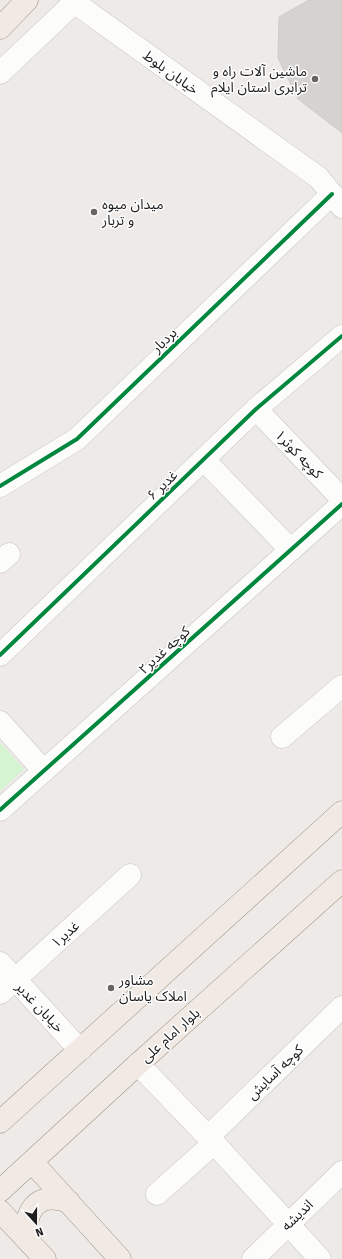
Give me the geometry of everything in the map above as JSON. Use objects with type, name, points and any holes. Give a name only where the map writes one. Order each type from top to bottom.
[{"type":"main road","points":[[0,28],[27,0]]},
{"type":"main road","points":[[0,1122],[342,812]]},
{"type":"main road","name":"بلوار امام على","points":[[0,1191],[138,1064],[342,881]]},
{"type":"main road","points":[[32,1162],[120,1259]]},
{"type":"main road","points":[[30,1243],[26,1221],[32,1208],[44,1199],[59,1198],[69,1202]]},
{"type":"main road","points":[[0,1211],[45,1259]]},
{"type":"street","points":[[0,73],[74,1]]},
{"type":"street","name":"خیابان بلوط","points":[[74,1],[319,178],[337,201]]},
{"type":"street","name":"بردبار","points":[[0,486],[77,439],[337,201]]},
{"type":"street","name":"غدیر ۶","points":[[0,655],[256,409],[342,336]]},
{"type":"street","name":"کوچه کوثر۱","points":[[256,409],[342,499]]},
{"type":"street","points":[[204,460],[291,550]]},
{"type":"street","name":"کوچه غدیر۲","points":[[0,810],[342,504]]},
{"type":"street","points":[[282,737],[342,686]]},
{"type":"street","points":[[0,722],[44,771]]},
{"type":"street","name":"غدیر۱","points":[[7,986],[130,875]]},
{"type":"street","name":"خیابان غدیر","points":[[0,963],[7,986],[80,1050]]},
{"type":"street","name":"کوچه آسایش","points":[[157,1194],[342,1007]]},
{"type":"street","points":[[138,1064],[211,1140],[320,1259]]},
{"type":"street","name":"اندیشه","points":[[253,1259],[287,1224],[342,1172]]},
{"type":"green space","points":[[0,742],[24,769],[0,791]]},
{"type":"building","name":"ماشین آلات راه و ترابری استان ایلام","points":[[309,0],[342,0],[342,133],[298,99],[278,58],[279,17]]},
{"type":"cycle path","points":[[0,486],[77,439],[332,194]]},
{"type":"cycle path","points":[[0,655],[256,409],[342,336]]},
{"type":"cycle path","points":[[0,810],[342,504]]},
{"type":"place","name":"ماشین آلات راه و ترابری استان ایلام","points":[[315,79]]},
{"type":"place","name":"میدان میوه و تربار","points":[[94,212]]},
{"type":"place","name":"مشاور املاک یاسان","points":[[111,988]]}]
